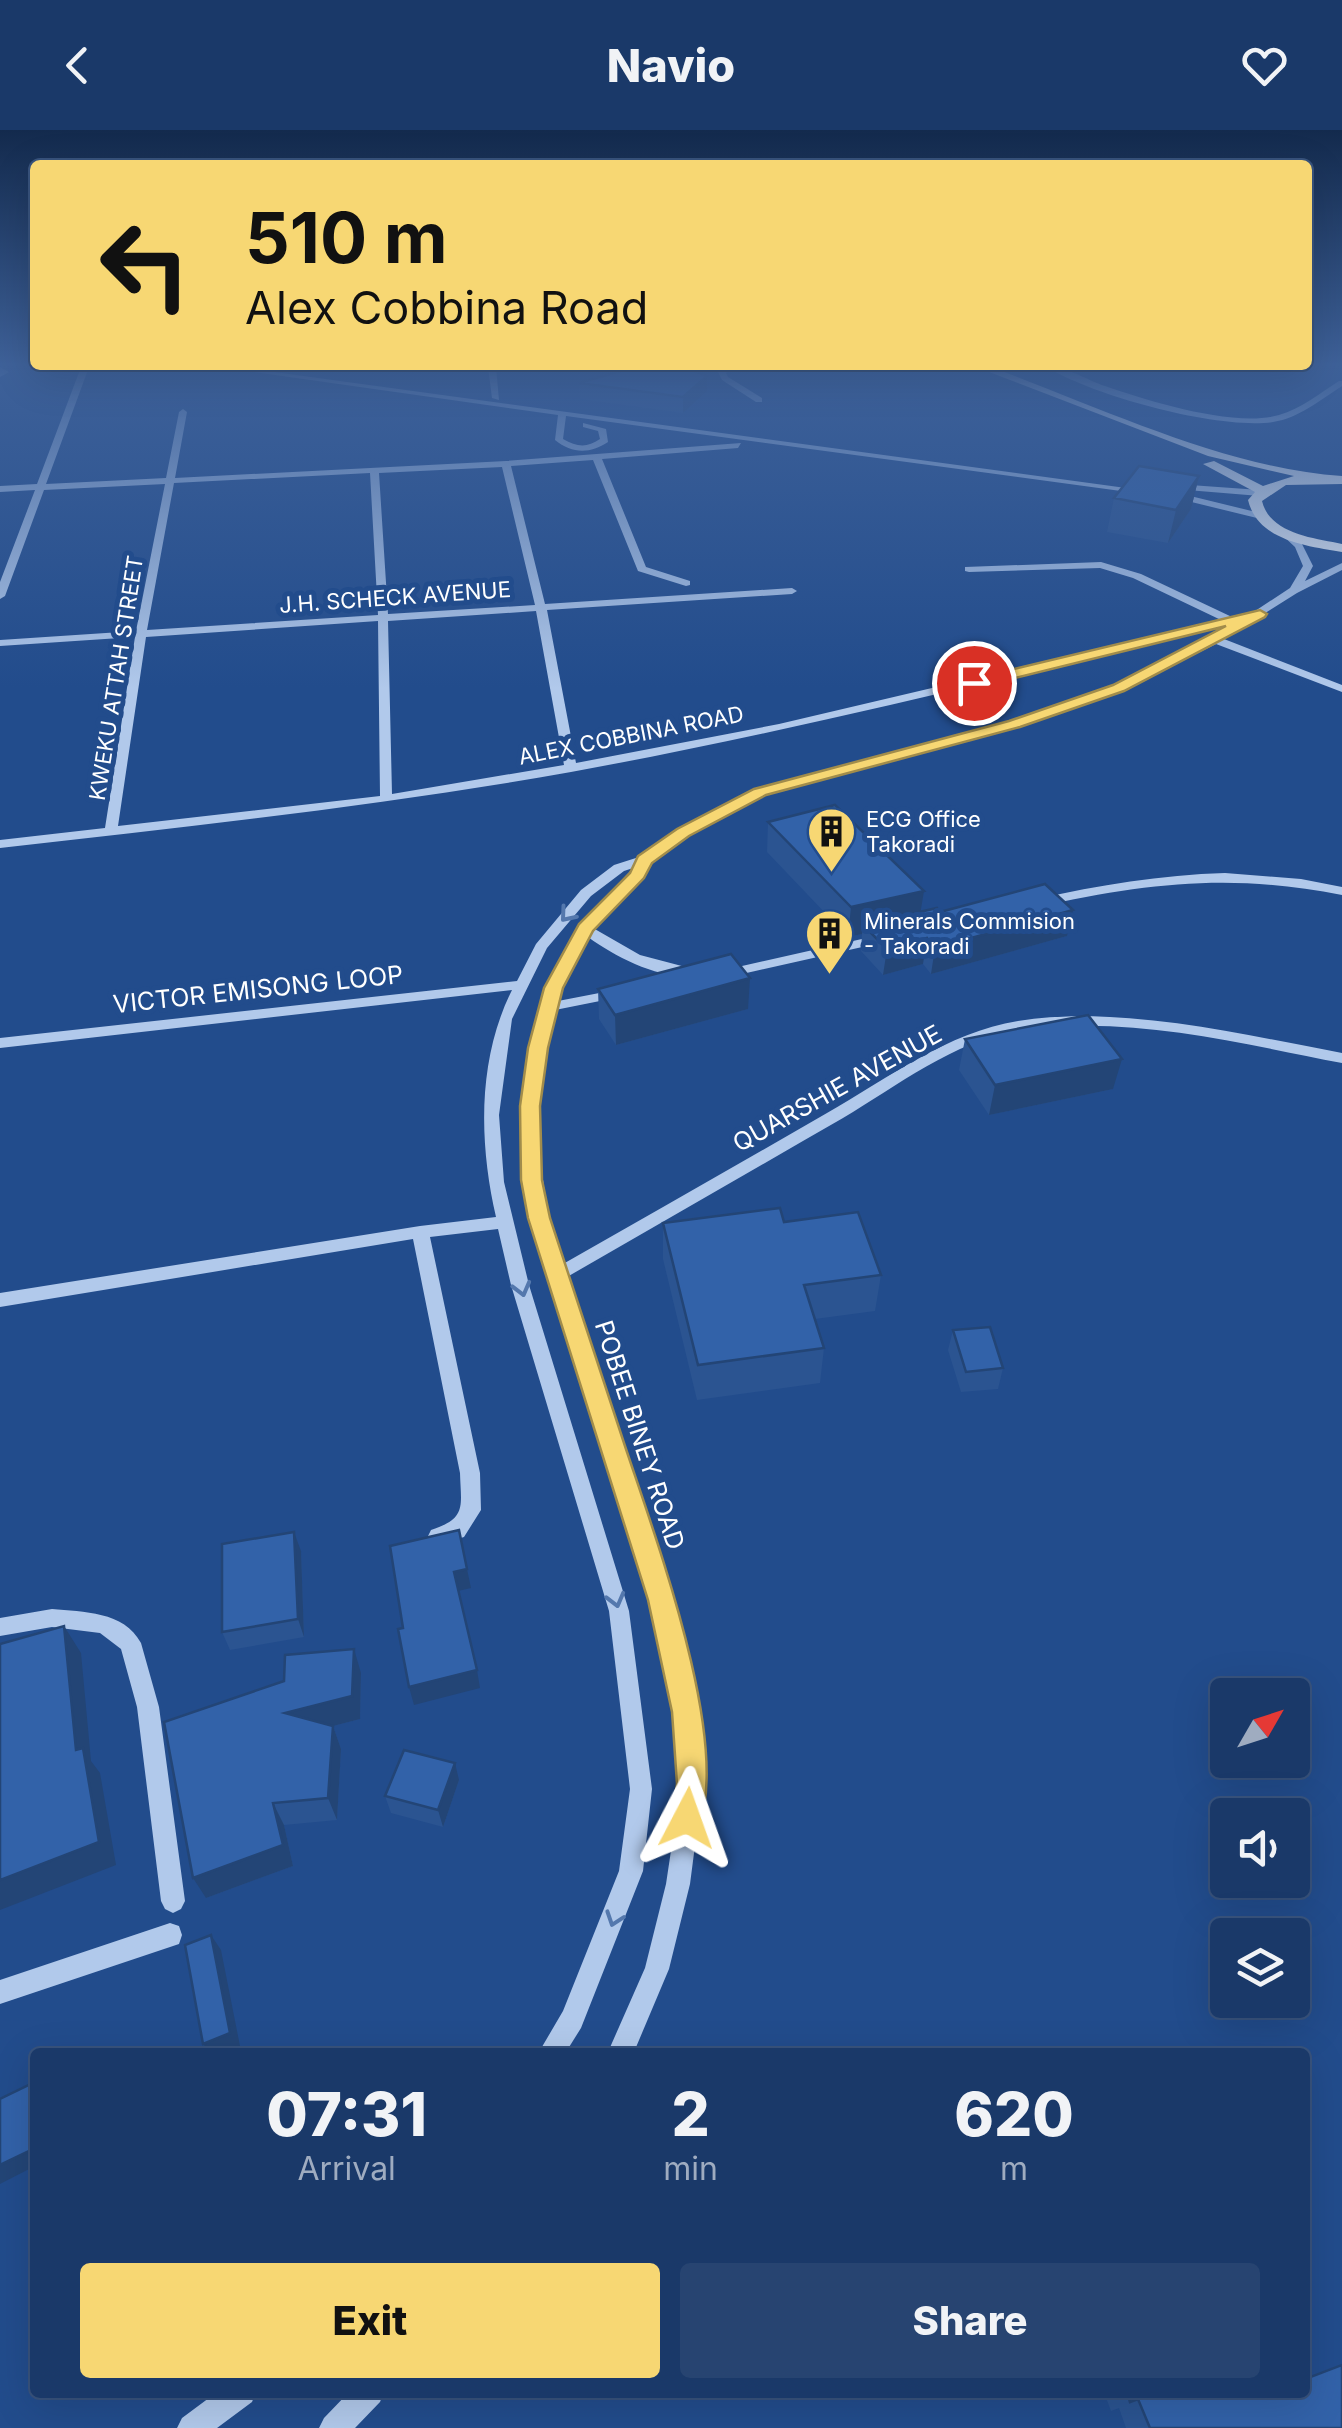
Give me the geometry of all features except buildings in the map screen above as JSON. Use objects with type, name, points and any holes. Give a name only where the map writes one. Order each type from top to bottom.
[{"type":"main road","points":[[1229,474],[1261,492]]},
{"type":"main road","points":[[1302,474],[1322,479]]},
{"type":"main road","points":[[1342,480],[1286,482],[1261,492],[1255,500],[1260,516],[1284,532],[1342,548]]},
{"type":"street","points":[[0,596],[43,474]]},
{"type":"street","name":"KWEKU ATTAH STREET","points":[[111,832],[141,634],[172,474]]},
{"type":"street","points":[[0,489],[301,474]]},
{"type":"street","points":[[374,474],[383,618],[386,800]]},
{"type":"street","points":[[508,474],[541,608],[571,768]]},
{"type":"street","points":[[604,474],[642,568],[686,583]]},
{"type":"street","points":[[1012,474],[1174,495],[1260,516]]},
{"type":"street","points":[[1072,474],[1261,492]]},
{"type":"street","points":[[1284,532],[1299,546],[1308,566],[1293,591]]},
{"type":"street","points":[[969,568],[1100,565],[1138,576],[1230,620]]},
{"type":"street","name":"POBEE BINEY ROAD","points":[[554,2048],[572,2019],[631,1870],[640,1789],[620,1611],[520,1285],[496,1182],[492,1116],[505,1019],[521,985],[541,948],[586,893],[619,868],[644,860],[683,833],[760,792],[1074,705],[1118,688],[1216,640],[1293,591],[1342,566]]},
{"type":"street","name":"J.H. SCHECK AVENUE","points":[[0,642],[792,591]]},
{"type":"street","name":"ALEX COBBINA ROAD","points":[[0,844],[386,800],[571,768],[779,728],[1260,614]]},
{"type":"street","points":[[1216,640],[1342,689]]},
{"type":"street","name":"POBEE BINEY ROAD","points":[[624,2048],[657,1969],[678,1884],[692,1784],[687,1712],[662,1600],[557,1275],[532,1180],[530,1106],[538,1048],[553,988],[586,928],[638,875],[644,860]]},
{"type":"street","points":[[1019,907],[1114,885],[1196,874],[1248,875],[1342,890]]},
{"type":"street","points":[[586,928],[611,948],[643,962],[717,976]]},
{"type":"street","points":[[661,986],[906,933]]},
{"type":"street","name":"VICTOR EMISONG LOOP","points":[[0,1043],[521,985]]},
{"type":"street","points":[[549,1006],[642,990]]},
{"type":"street","name":"QUARSHIE AVENUE","points":[[557,1275],[934,1058],[1013,1027],[1055,1022],[1103,1024],[1260,1042],[1342,1058]]},
{"type":"street","points":[[0,1300],[420,1232],[507,1222]]},
{"type":"street","points":[[416,1542],[458,1531],[471,1510],[470,1474],[449,1359],[420,1232]]},
{"type":"street","points":[[0,1627],[52,1618],[104,1624],[130,1642],[148,1707],[173,1900]]},
{"type":"street","points":[[0,1992],[170,1935]]},
{"type":"street","points":[[192,2428],[234,2398]]},
{"type":"street","points":[[334,2428],[364,2398]]},
{"type":"place","name":"ECG Office Takoradi","points":[[831,874]]},
{"type":"place","name":"Minerals Commision - Takoradi","points":[[829,976]]},
{"type":"route","points":[[687,1818],[692,1784],[687,1712],[662,1600],[539,1218],[532,1180],[530,1106],[538,1048],[553,988],[586,928],[638,875],[644,860],[683,833],[760,792],[1074,705],[1118,688],[1260,614],[974,683]]}]
